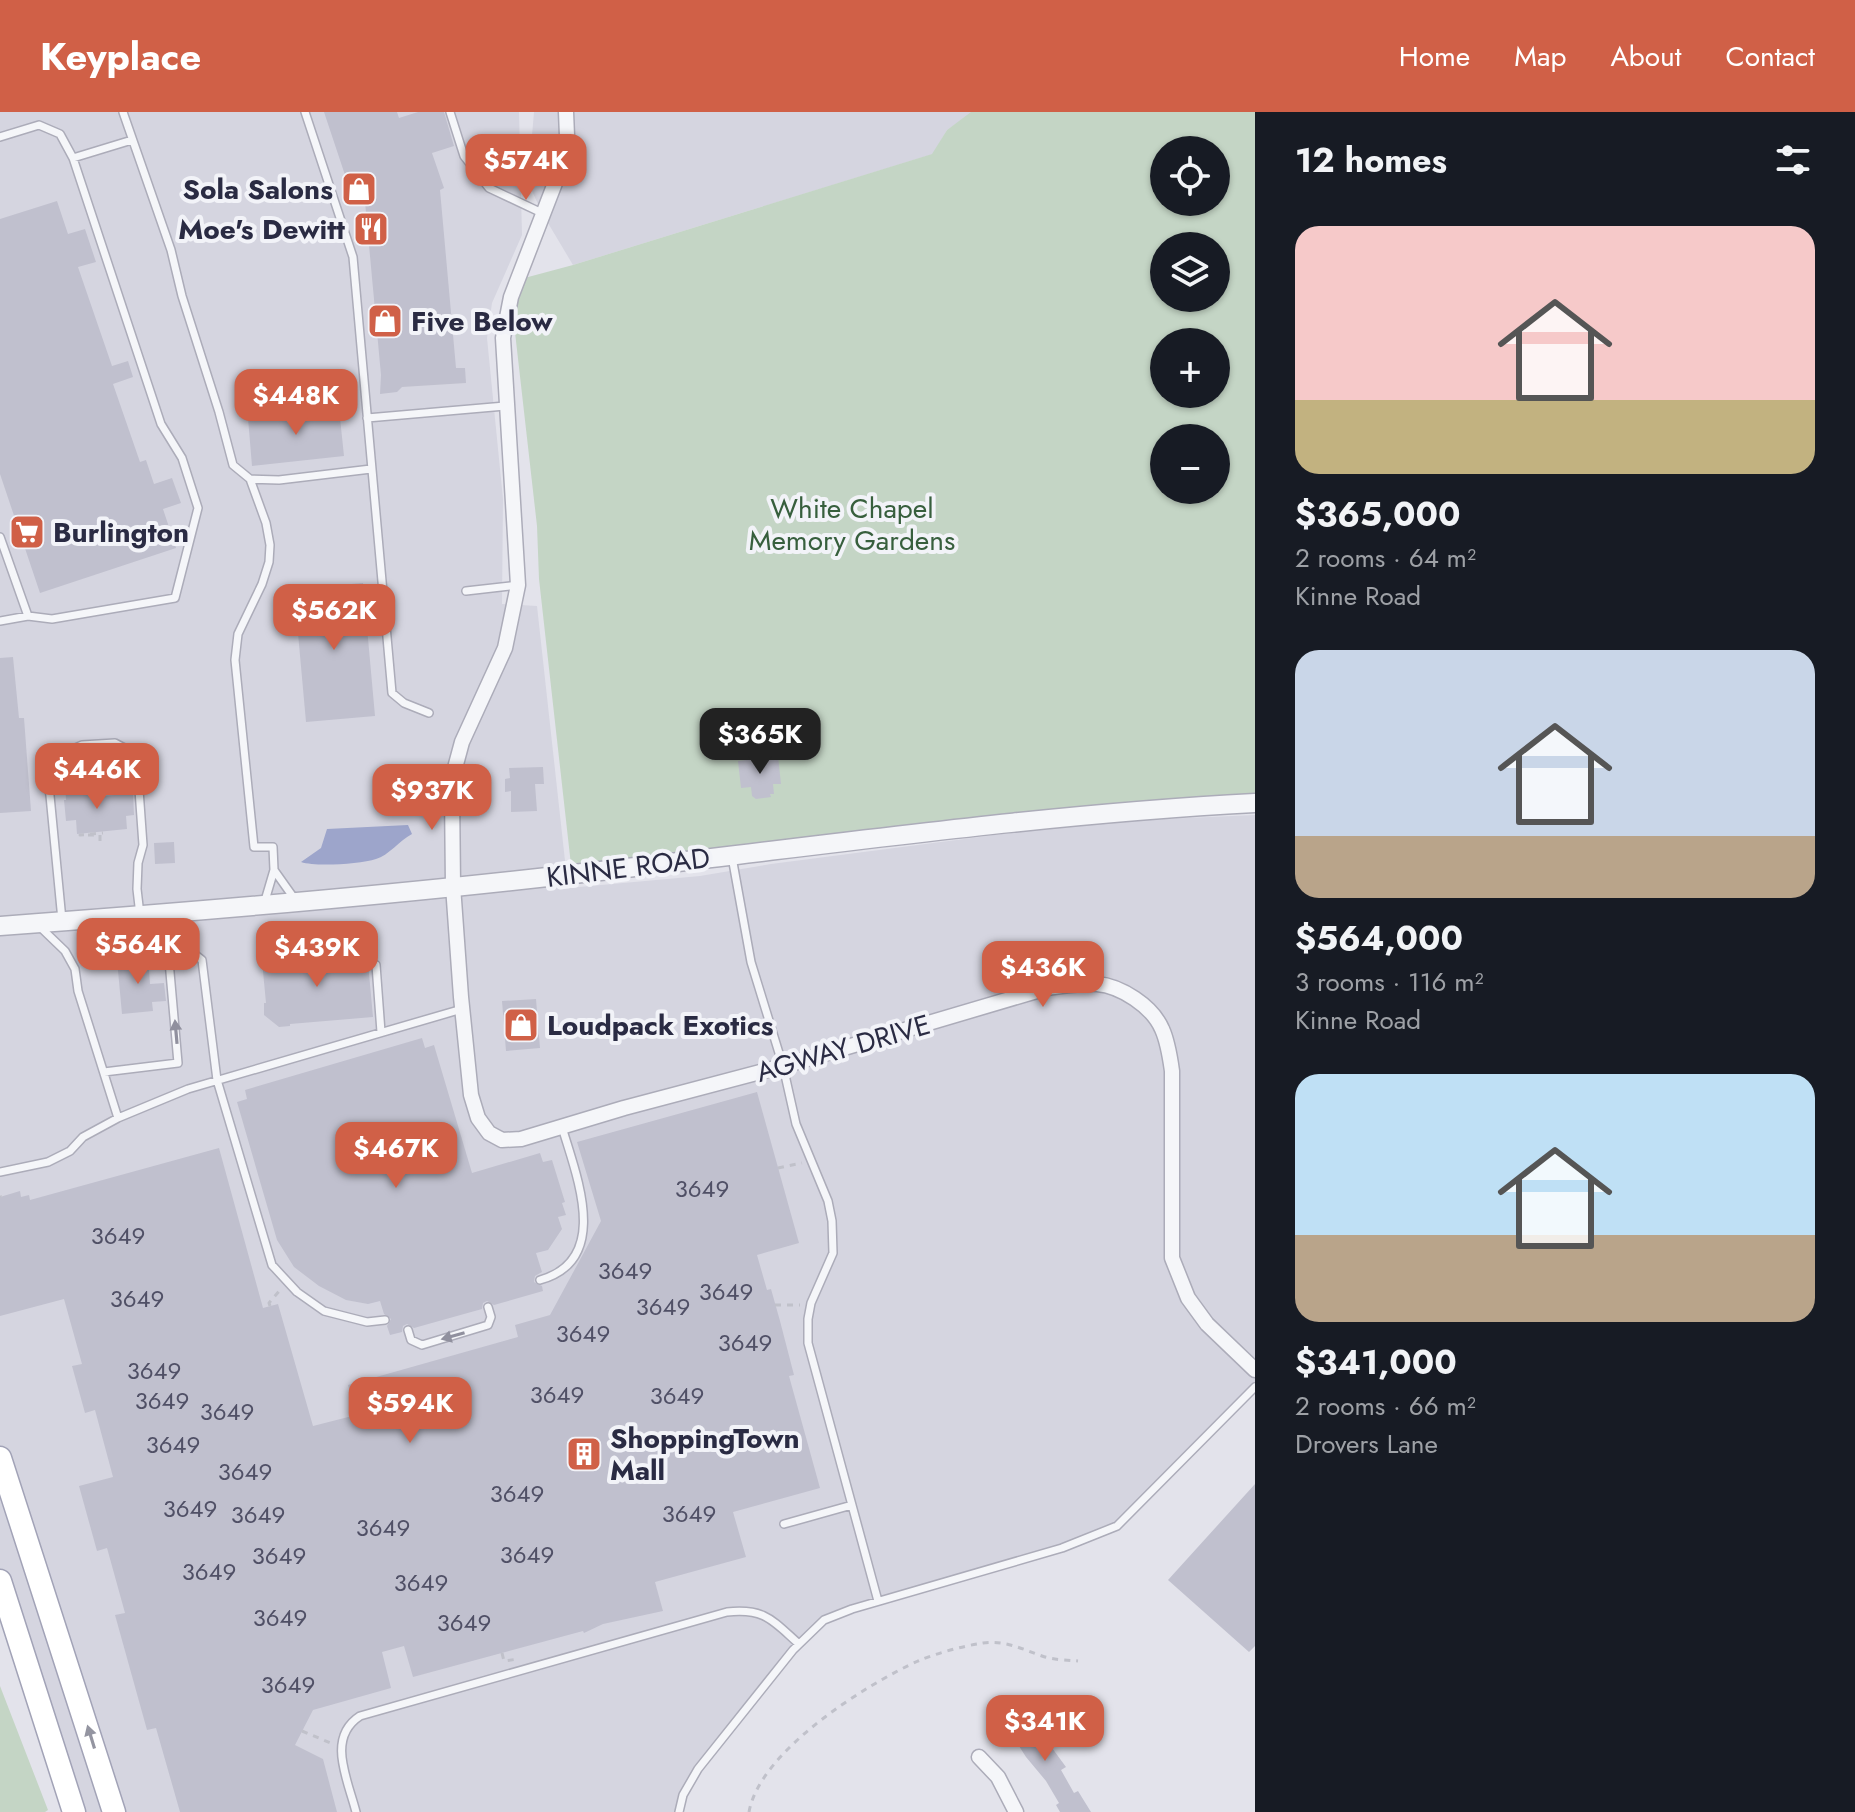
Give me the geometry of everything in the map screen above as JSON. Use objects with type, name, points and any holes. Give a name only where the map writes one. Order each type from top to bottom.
[{"type":"main road","points":[[0,1458],[114,1812]]},
{"type":"main road","points":[[0,1581],[74,1812]]},
{"type":"street","name":"AGWAY DRIVE","points":[[566,112],[567,136],[562,165],[506,315],[503,364],[518,585],[505,648],[462,742],[455,768],[451,823],[453,886],[471,1095],[478,1118],[486,1130],[502,1140],[521,1139],[1047,988],[1101,984],[1128,994],[1161,1025],[1172,1071],[1172,1258],[1188,1298],[1207,1324],[1255,1370]]},
{"type":"street","name":"KINNE ROAD","points":[[0,926],[453,886],[1092,815],[1255,803]]},
{"type":"street","points":[[979,1757],[998,1777],[1016,1812]]},
{"type":"lane","points":[[123,112],[171,250],[233,465],[250,479],[266,523],[269,554],[262,584],[238,634],[235,660],[254,847],[273,847],[274,870],[264,904]]},
{"type":"lane","points":[[305,112],[353,257],[392,693],[404,703],[429,713]]},
{"type":"lane","points":[[450,112],[464,156],[489,188],[542,213]]},
{"type":"lane","points":[[0,137],[39,125],[60,134],[73,158],[161,424],[182,458],[198,508],[175,598],[52,619],[28,616],[0,621]]},
{"type":"lane","points":[[73,158],[132,140]]},
{"type":"lane","points":[[367,418],[505,406]]},
{"type":"lane","points":[[250,479],[279,480],[371,469]]},
{"type":"lane","points":[[0,537],[28,616]]},
{"type":"lane","points":[[466,591],[518,585]]},
{"type":"lane","points":[[63,922],[48,775],[57,756],[82,745],[115,743],[130,751],[137,762],[143,845],[138,863],[140,916]]},
{"type":"lane","points":[[731,855],[751,962],[783,1066],[796,1124],[828,1201],[834,1241],[829,1266],[811,1303],[808,1343],[878,1601]]},
{"type":"lane","points":[[274,870],[296,901]]},
{"type":"lane","points":[[36,924],[65,951],[75,969],[83,1008],[118,1118]]},
{"type":"lane","points":[[104,1072],[178,1063],[169,961],[175,955],[193,953],[202,960],[217,1080],[272,1265],[310,1303],[324,1311],[367,1322],[385,1320]]},
{"type":"lane","points":[[376,965],[381,1032]]},
{"type":"lane","points":[[0,1172],[48,1162],[70,1151],[83,1137],[157,1101],[217,1080],[462,1009]]},
{"type":"lane","points":[[540,1280],[557,1276],[569,1263],[584,1227],[584,1205],[562,1127]]},
{"type":"lane","points":[[408,1330],[411,1340],[422,1345],[488,1325],[491,1317],[488,1307]]},
{"type":"lane","points":[[679,1812],[683,1795],[698,1769],[799,1644],[824,1620],[878,1601],[1062,1548],[1117,1526],[1255,1387]]},
{"type":"lane","points":[[784,1524],[852,1505]]},
{"type":"lane","points":[[356,1812],[340,1746],[347,1725],[360,1716],[727,1612],[748,1610],[760,1613],[799,1644]]},
{"type":"path","points":[[103,832],[102,841],[100,835],[80,835],[103,832]]},
{"type":"path","points":[[778,1168],[810,1161]]},
{"type":"path","points":[[270,1306],[269,1303],[287,1282]]},
{"type":"path","points":[[775,1305],[811,1303]]},
{"type":"path","points":[[749,1812],[763,1779],[789,1747],[843,1706],[920,1660],[983,1643],[1002,1642],[1045,1657],[1078,1661]]},
{"type":"path","points":[[302,1731],[340,1746]]},
{"type":"shaded area","points":[[0,112],[519,112],[522,235],[492,303],[487,338],[503,499],[502,604],[537,606],[568,888],[700,876],[1096,822],[1255,815],[1255,1386],[1117,1526],[1062,1548],[824,1621],[810,1632],[698,1769],[679,1812],[74,1812],[0,1604]]},
{"type":"shaded area","points":[[534,112],[973,112],[947,130],[933,154],[573,265],[542,213],[528,182]]},
{"type":"green space","name":"White Chapel Memory Gardens","points":[[971,112],[1255,112],[1255,803],[572,874],[511,297],[517,280],[932,154],[947,130]]},
{"type":"green space","points":[[0,1686],[48,1810],[45,1812],[0,1812]]},
{"type":"water","points":[[408,825],[412,834],[376,859],[338,864],[301,862],[321,848],[327,829]]},
{"type":"building","points":[[324,112],[397,112],[399,118],[418,112],[444,112],[454,146],[432,153],[444,188],[440,190],[456,368],[465,368],[466,383],[402,387],[397,392],[380,394],[381,375],[365,202],[355,205]]},
{"type":"building","points":[[57,201],[68,234],[85,229],[96,262],[78,267],[112,366],[128,361],[133,377],[113,384],[140,462],[146,460],[154,484],[172,478],[181,503],[163,509],[176,548],[40,593],[0,474],[0,219]]},
{"type":"building","points":[[339,408],[344,456],[252,466],[248,418]]},
{"type":"building","points":[[363,583],[375,716],[306,722],[294,589]]},
{"type":"building","points":[[13,657],[19,718],[24,718],[31,811],[0,813],[0,658]]},
{"type":"building","points":[[778,756],[781,784],[773,784],[774,794],[770,794],[771,797],[756,799],[752,796],[751,787],[741,788],[738,761]]},
{"type":"building","points":[[543,767],[544,784],[535,784],[537,811],[511,812],[511,791],[505,792],[505,779],[510,778],[509,768]]},
{"type":"building","points":[[77,783],[79,795],[96,793],[96,797],[133,793],[134,815],[126,816],[127,829],[77,834],[76,820],[66,821],[64,800],[65,784]]},
{"type":"building","points":[[174,842],[175,863],[155,864],[154,843]]},
{"type":"building","points":[[367,952],[373,1017],[279,1027],[264,1015],[266,1003],[262,961]]},
{"type":"building","points":[[148,957],[150,984],[164,983],[166,1001],[152,1002],[153,1011],[122,1014],[117,960]]},
{"type":"building","name":"Loudpack Exotics","points":[[536,999],[540,1048],[506,1051],[502,1001]]},
{"type":"building","points":[[422,1038],[425,1048],[434,1045],[472,1173],[540,1153],[543,1162],[552,1160],[566,1215],[558,1217],[562,1229],[548,1250],[536,1253],[542,1272],[535,1276],[534,1282],[542,1286],[543,1291],[494,1305],[487,1301],[482,1309],[414,1328],[407,1324],[402,1332],[390,1335],[387,1326],[391,1319],[384,1314],[380,1301],[368,1304],[346,1300],[319,1286],[294,1267],[277,1240],[237,1102],[247,1099],[245,1090]]},
{"type":"building","name":"ShoppingTown Mall","points":[[757,1092],[799,1243],[757,1255],[780,1321],[794,1375],[789,1376],[820,1488],[733,1512],[746,1557],[655,1582],[663,1611],[603,1624],[584,1633],[413,1677],[404,1646],[382,1652],[391,1688],[313,1710],[295,1745],[323,1759],[337,1812],[180,1812],[156,1728],[147,1730],[115,1615],[125,1613],[107,1548],[97,1551],[79,1486],[113,1477],[95,1410],[85,1413],[72,1366],[82,1364],[64,1299],[0,1316],[0,1197],[20,1191],[21,1197],[29,1195],[30,1200],[219,1148],[263,1308],[278,1304],[313,1426],[356,1415],[348,1385],[518,1337],[515,1325],[550,1315],[601,1221],[577,1142]]},
{"type":"building","points":[[1255,1484],[1255,1646],[1249,1652],[1168,1580]]},
{"type":"building","points":[[1017,1712],[1024,1722],[1030,1718],[1066,1767],[1061,1770],[1074,1793],[1078,1791],[1091,1812],[1060,1812],[1056,1805],[1059,1803],[1046,1781],[1003,1721]]},
{"type":"place","name":"Sola Salons","points":[[359,189]]},
{"type":"place","name":"Moe's Dewitt","points":[[371,229]]},
{"type":"place","name":"Five Below","points":[[385,321]]},
{"type":"place","name":"Burlington","points":[[27,532]]},
{"type":"place","name":"Loudpack Exotics","points":[[521,1025]]},
{"type":"place","name":"ShoppingTown Mall","points":[[584,1454]]}]
